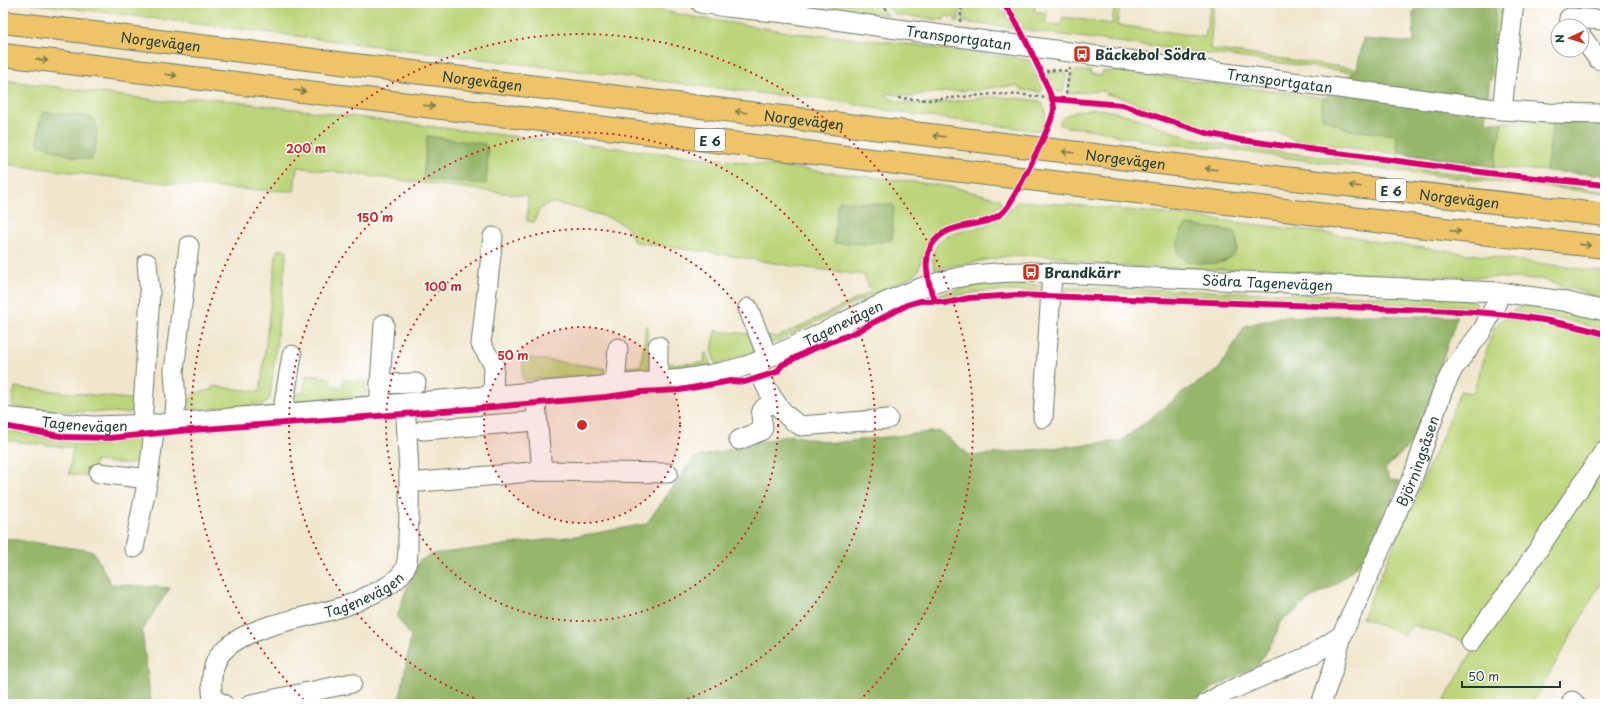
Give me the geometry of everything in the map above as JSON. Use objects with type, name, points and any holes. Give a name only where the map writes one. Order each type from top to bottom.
[{"type":"highway","name":"Norgevägen","points":[[3,22],[1250,174],[1605,215]]},
{"type":"highway","name":"E 6","points":[[3,55],[1409,226],[1605,247]]},
{"type":"highway","points":[[1533,206],[1605,209]]},
{"type":"street","name":"Transportgatan","points":[[701,3],[726,7],[796,8],[883,27],[1502,110],[1605,114]]},
{"type":"street","points":[[1502,110],[1514,3]]},
{"type":"street","points":[[1569,16],[1605,20]]},
{"type":"street","points":[[1590,48],[1598,59],[1605,61]]},
{"type":"street","points":[[493,237],[481,344],[494,365],[493,396]]},
{"type":"street","points":[[174,423],[176,401],[174,371],[189,246]]},
{"type":"street","points":[[134,548],[148,479],[150,294],[148,263]]},
{"type":"street","name":"Södra Tagenevägen","points":[[930,284],[970,275],[1010,272],[1499,292],[1563,301],[1605,311]]},
{"type":"street","points":[[1043,418],[1052,274]]},
{"type":"street","name":"Tagenevägen","points":[[3,417],[92,426],[149,425],[658,382],[719,374],[762,360],[876,306],[930,284]]},
{"type":"street","name":"Björningsåsen","points":[[1321,704],[1334,666],[1342,635],[1414,474],[1443,390],[1453,369],[1482,331],[1497,302],[1499,292]]},
{"type":"street","points":[[748,308],[762,360],[763,380],[774,401],[792,421],[801,426],[888,419]]},
{"type":"street","points":[[380,406],[384,324]]},
{"type":"street","points":[[658,346],[658,382]]},
{"type":"street","points":[[615,385],[618,348]]},
{"type":"street","points":[[282,414],[292,355]]},
{"type":"street","points":[[380,384],[416,383]]},
{"type":"street","points":[[535,392],[542,471]]},
{"type":"street","points":[[739,440],[761,431],[763,428],[760,413],[774,401]]},
{"type":"street","name":"Tagenevägen","points":[[223,704],[213,699],[211,687],[212,673],[216,662],[225,649],[242,637],[276,625],[346,606],[383,589],[396,579],[404,570],[407,558],[410,505],[405,404]]},
{"type":"street","points":[[423,430],[537,421]]},
{"type":"street","points":[[1470,642],[1523,572],[1605,450]]},
{"type":"street","points":[[421,482],[542,471],[668,473]]},
{"type":"street","points":[[99,473],[148,479]]},
{"type":"street","points":[[1206,704],[1222,694],[1313,654],[1342,635]]},
{"type":"street","points":[[250,704],[352,683]]},
{"type":"path","points":[[960,25],[962,3]]},
{"type":"path","points":[[1065,100],[1070,65]]},
{"type":"path","points":[[1040,72],[1054,70],[1069,71]]},
{"type":"path","points":[[898,98],[929,100],[1000,94],[1024,95],[1053,99]]},
{"type":"green space","points":[[29,3],[623,3],[699,18],[795,33],[890,42],[1029,60],[1042,89],[1041,92],[1023,90],[1016,86],[994,87],[972,91],[921,94],[911,97],[886,93],[888,97],[899,101],[925,104],[993,97],[1039,101],[1044,107],[1045,115],[1041,131],[909,114],[807,96],[774,95]]},
{"type":"green space","points":[[816,3],[877,4],[888,15],[820,6]]},
{"type":"green space","points":[[885,3],[960,3],[959,21],[956,22],[955,17],[945,16],[944,20],[896,15],[885,5]]},
{"type":"green space","points":[[964,3],[996,4],[1005,13],[1013,28],[963,22]]},
{"type":"green space","points":[[1007,3],[1035,3],[1034,11],[1047,13],[1045,23],[1061,25],[1063,17],[1112,24],[1115,3],[1120,3],[1117,25],[1205,37],[1211,3],[1214,3],[1210,49],[1357,69],[1394,64],[1465,3],[1502,3],[1500,42],[1495,72],[1493,78],[1483,86],[1360,73],[1024,30]]},
{"type":"green space","points":[[1423,3],[1496,3],[1486,122],[1502,122],[1494,167],[1398,151],[1396,135],[1350,130],[1322,118],[1322,100],[1357,69],[1363,39],[1414,43],[1413,12]]},
{"type":"green space","points":[[1075,71],[1091,71],[1091,74],[1101,76],[1102,72],[1119,71],[1324,98],[1322,100],[1350,130],[1396,135],[1398,151],[1441,159],[1294,141],[1281,133],[1250,131],[1245,134],[1195,126],[1117,96],[1105,94],[1104,91],[1069,93],[1070,78]]},
{"type":"green space","points":[[1047,72],[1065,72],[1066,78],[1063,92],[1057,91],[1050,84],[1046,74]]},
{"type":"green space","points":[[3,80],[162,101],[179,102],[199,97],[459,130],[923,183],[956,188],[1000,199],[1002,204],[991,212],[949,226],[937,233],[931,238],[917,273],[913,276],[887,287],[774,343],[771,342],[767,336],[778,337],[871,292],[864,275],[792,266],[709,252],[634,242],[627,228],[622,224],[592,212],[554,203],[543,207],[534,222],[527,221],[528,196],[297,167],[294,191],[185,185],[3,164]],"holes":[[[427,136],[488,149],[486,166],[488,172]]]},
{"type":"green space","points":[[1094,109],[1128,115],[1182,135],[1218,144],[1605,191],[1605,193],[1311,161],[1219,148],[1155,143],[1132,137],[1121,137],[1111,133],[1067,127],[1059,124],[1065,116],[1069,114]]},
{"type":"green space","points":[[43,112],[86,116],[94,119],[97,135],[92,160],[74,157],[38,144],[39,124]]},
{"type":"green space","points":[[1502,122],[1553,122],[1546,171],[1494,167]]},
{"type":"green space","points":[[1553,122],[1605,122],[1605,175],[1546,171]]},
{"type":"green space","points":[[427,136],[485,144],[487,158],[486,184],[423,179]]},
{"type":"green space","points":[[840,201],[894,205],[892,240],[867,244],[834,243],[837,206]]},
{"type":"green space","points":[[1017,201],[1144,212],[1356,237],[1371,241],[1605,272],[1605,299],[1540,279],[1117,266],[1068,260],[1066,257],[1030,255],[1008,256],[935,269],[933,264],[933,254],[937,245],[944,238],[948,235],[987,225],[996,221],[1011,210]],"holes":[[[1236,233],[1237,248],[1235,253],[1223,263]]]},
{"type":"green space","points":[[1187,225],[1234,231],[1237,241],[1237,249],[1227,260],[1220,262],[1202,264],[1187,261],[1180,256],[1177,246],[1181,232]]},
{"type":"green space","points":[[277,250],[287,250],[270,399],[263,404],[194,410],[187,404],[186,401],[191,399],[195,393],[212,390],[213,386],[260,392]]},
{"type":"green space","points":[[989,284],[1040,285],[1045,291],[986,291],[942,298],[937,295],[969,287]]},
{"type":"green space","points":[[1068,287],[1470,299],[1475,301],[1477,305],[1474,307],[1063,291]]},
{"type":"green space","points":[[1528,306],[1548,308],[1605,321],[1605,330],[1560,319],[1512,312],[1517,308]]},
{"type":"green space","points":[[1362,315],[1457,317],[1416,439],[1385,469],[1390,479],[1400,481],[1369,555],[1336,584],[1307,601],[1280,622],[1274,640],[1258,665],[1213,688],[1191,704],[396,704],[401,693],[411,636],[397,617],[405,593],[419,561],[434,554],[591,534],[646,524],[694,458],[790,435],[833,443],[939,431],[971,456],[1121,441],[1184,392],[1219,369],[1245,326],[1279,317]]},
{"type":"green space","points":[[1504,318],[1547,325],[1605,338],[1605,575],[1532,704],[1448,704],[1444,701],[1476,645],[1413,625],[1404,635],[1362,618],[1448,423],[1460,391],[1473,393],[1494,328]]},
{"type":"green space","points":[[646,326],[648,326],[647,343],[650,355],[649,373],[626,373],[625,367],[641,366]]},
{"type":"green space","points":[[715,331],[751,334],[756,351],[745,356],[716,364],[712,353]]},
{"type":"green space","points":[[705,353],[708,354],[710,366],[666,371],[665,364],[704,363]]},
{"type":"green space","points":[[524,357],[603,368],[605,369],[605,374],[523,380]]},
{"type":"green space","points":[[306,375],[331,378],[330,383],[336,387],[343,385],[344,379],[367,382],[365,394],[361,397],[293,402],[292,393],[304,393]]},
{"type":"green space","points":[[15,387],[139,400],[135,410],[128,413],[20,408],[13,406],[12,404]]},
{"type":"green space","points":[[3,429],[85,446],[143,437],[146,449],[140,458],[130,464],[95,461],[93,477],[69,474],[73,448],[4,440],[3,449]]},
{"type":"green space","points":[[3,538],[93,551],[111,584],[170,588],[142,630],[151,704],[3,704]]},
{"type":"cycle path","points":[[1002,3],[1012,15],[1029,47],[1049,91],[1054,109],[1052,117],[1032,162],[1015,194],[1003,212],[995,218],[946,232],[938,237],[931,246],[927,260],[928,278],[932,294],[936,301],[946,303],[969,298],[1017,295],[1455,311],[1493,313],[1530,318],[1605,334]]},
{"type":"cycle path","points":[[1053,99],[1122,105],[1206,133],[1241,140],[1488,173],[1605,185]]},
{"type":"cycle path","points":[[3,426],[66,437],[110,438],[179,431],[470,409],[606,397],[642,392],[680,390],[731,381],[745,382],[777,372],[782,365],[808,351],[856,332],[907,305],[920,301],[936,301]]},
{"type":"place","name":"Bäckebol Södra","points":[[1082,54]]},
{"type":"place","name":"Brandkärr","points":[[1031,272]]}]
